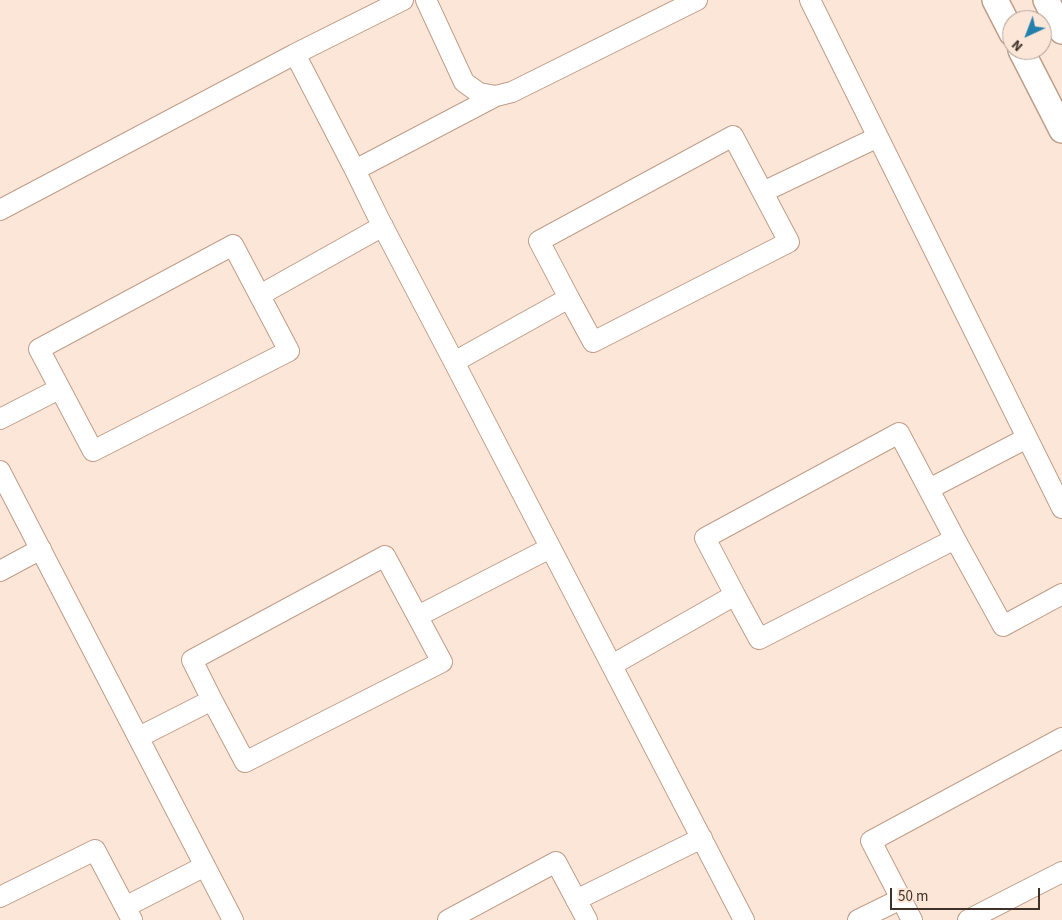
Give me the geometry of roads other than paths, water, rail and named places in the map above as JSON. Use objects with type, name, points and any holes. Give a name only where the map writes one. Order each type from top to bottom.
[{"type":"street","points":[[0,210],[295,54],[403,0]]},
{"type":"street","points":[[426,0],[464,82],[479,93],[496,96]]},
{"type":"street","points":[[355,170],[496,96],[512,92],[697,0]]},
{"type":"street","points":[[810,0],[1062,508]]},
{"type":"street","points":[[995,0],[1002,14]]},
{"type":"street","points":[[1046,0],[1062,31]]},
{"type":"street","points":[[295,54],[744,920]]},
{"type":"street","points":[[1026,60],[1062,130]]},
{"type":"street","points":[[733,136],[789,242],[593,342],[569,298],[539,241],[733,136]]},
{"type":"street","points":[[763,192],[878,136]]},
{"type":"street","points":[[260,295],[383,226]]},
{"type":"street","points":[[232,245],[289,351],[93,451],[59,389],[39,349],[232,245]]},
{"type":"street","points":[[454,362],[569,298]]},
{"type":"street","points":[[0,419],[59,389]]},
{"type":"street","points":[[955,539],[759,639],[705,538],[899,433],[1003,626],[1062,594]]},
{"type":"street","points":[[929,489],[1027,438]]},
{"type":"street","points":[[0,471],[233,920]]},
{"type":"street","points":[[418,616],[550,548]]},
{"type":"street","points":[[0,571],[41,550]]},
{"type":"street","points":[[385,556],[442,662],[245,762],[212,700],[192,660],[385,556]]},
{"type":"street","points":[[612,665],[735,596]]},
{"type":"street","points":[[139,737],[212,700]]},
{"type":"street","points":[[912,920],[871,841],[1062,738]]},
{"type":"street","points":[[576,900],[702,838]]},
{"type":"street","points":[[0,897],[95,850],[128,913],[205,866]]},
{"type":"street","points":[[448,920],[556,862],[587,920]]},
{"type":"street","points":[[968,920],[1062,872]]},
{"type":"street","points":[[858,920],[901,898]]}]
